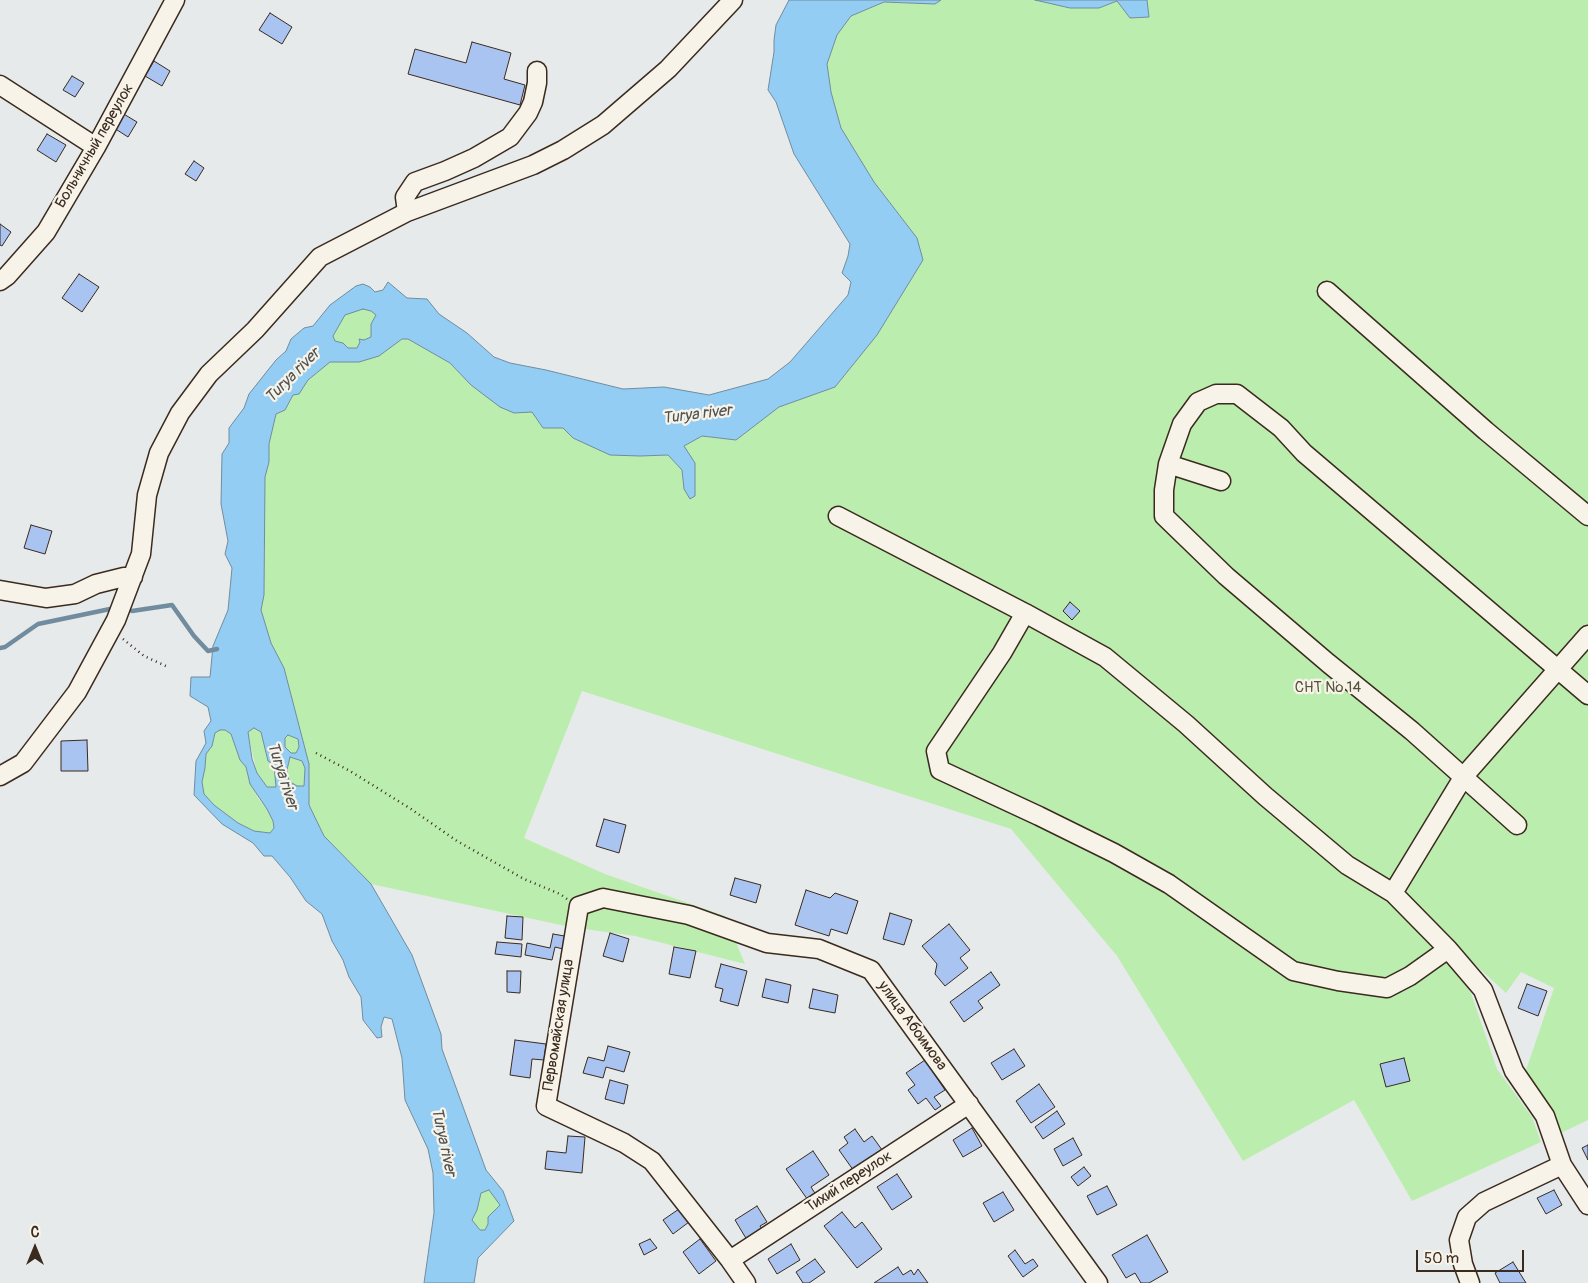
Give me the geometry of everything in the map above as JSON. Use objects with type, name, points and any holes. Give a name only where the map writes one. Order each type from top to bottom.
[{"type":"street","name":"Больничный переулок","points":[[0,281],[7,276],[46,232],[96,147],[175,0]]},
{"type":"street","points":[[0,776],[23,763],[77,692],[110,631],[133,577],[140,554],[147,495],[159,453],[180,413],[209,374],[255,330],[320,258],[407,212],[534,165],[563,150],[603,124],[668,69],[733,0]]},
{"type":"street","points":[[407,212],[405,197],[415,182],[474,158],[510,136],[528,113],[533,102],[537,83],[537,71]]},
{"type":"street","points":[[0,85],[96,147]]},
{"type":"street","points":[[1327,292],[1486,431],[1588,516]]},
{"type":"street","points":[[1517,825],[1412,731],[1328,663],[1226,576],[1164,516],[1164,490],[1168,464],[1182,424],[1198,402],[1216,394],[1238,394],[1281,428],[1311,459],[1588,695]]},
{"type":"street","points":[[1168,464],[1221,481]]},
{"type":"street","points":[[838,516],[1025,613],[1105,658],[1186,724],[1265,796],[1347,865],[1393,893],[1448,949],[1483,990],[1514,1071],[1545,1116],[1562,1165],[1588,1205]]},
{"type":"street","points":[[0,590],[46,598],[75,594],[96,584],[124,577],[133,577]]},
{"type":"street","points":[[1025,613],[1002,653],[936,751],[940,770],[1056,824],[1114,853],[1169,884],[1293,971],[1338,981],[1388,988],[1410,976],[1448,949]]},
{"type":"street","points":[[1393,893],[1464,776],[1588,635]]},
{"type":"street","name":"улица Абоимова","points":[[579,906],[603,898],[689,915],[767,943],[819,949],[872,970],[1098,1283]]},
{"type":"street","name":"Первомайская улица","points":[[579,906],[546,1106],[624,1143],[652,1161],[746,1283]]},
{"type":"street","name":"Тихий переулок","points":[[730,1260],[969,1104]]},
{"type":"street","points":[[1470,1283],[1463,1264],[1459,1240],[1467,1217],[1484,1202],[1562,1165]]},
{"type":"path","points":[[110,631],[130,643],[144,656],[168,667]]},
{"type":"path","points":[[316,754],[350,771],[411,809],[457,841],[524,879],[560,894],[579,906]]},
{"type":"green space","name":"СНТ № 14","points":[[941,0],[1035,0],[1070,8],[1099,8],[1118,1],[1130,18],[1149,17],[1147,0],[1588,0],[1588,1120],[1559,1134],[1524,1076],[1554,988],[1521,972],[1506,993],[1456,947],[1447,960],[1471,993],[1497,1069],[1532,1117],[1541,1142],[1412,1201],[1354,1100],[1243,1161],[1117,956],[1011,829],[582,691],[524,838],[605,874],[725,916],[745,964],[635,936],[570,927],[371,884],[324,836],[309,805],[309,764],[284,668],[271,643],[261,610],[264,595],[265,477],[269,462],[269,444],[276,414],[285,410],[293,395],[299,393],[308,380],[330,362],[359,362],[379,356],[402,339],[408,339],[450,363],[471,385],[514,413],[532,411],[543,428],[563,428],[573,438],[640,456],[668,455],[682,470],[684,489],[684,446],[702,436],[736,440],[779,407],[835,387],[877,335],[923,260],[917,238],[874,182],[841,128],[831,92],[827,64],[837,35],[851,16],[884,2],[935,4]]},
{"type":"green space","points":[[363,308],[377,315],[371,324],[371,337],[360,342],[357,348],[348,348],[343,343],[335,341],[333,336],[345,314]]},
{"type":"green space","points":[[254,728],[261,732],[268,761],[274,765],[276,787],[267,787],[257,773],[248,732]]},
{"type":"green space","points":[[225,730],[231,734],[240,760],[246,767],[248,778],[273,821],[274,828],[270,833],[254,831],[238,823],[214,805],[204,794],[202,782],[206,754],[212,746],[215,733]]},
{"type":"green space","points":[[288,735],[298,739],[299,747],[296,753],[291,753],[285,747],[285,738]]},
{"type":"green space","points":[[290,757],[302,761],[305,768],[304,787],[297,786],[289,781],[287,770]]},
{"type":"green space","points":[[489,1190],[501,1205],[496,1208],[485,1230],[480,1230],[472,1220],[477,1210],[481,1193]]},
{"type":"water","name":"Turya river","points":[[789,0],[941,0],[935,4],[884,2],[851,16],[837,35],[827,64],[831,92],[841,128],[874,182],[917,238],[923,260],[877,335],[835,387],[779,407],[736,440],[702,436],[684,446],[695,463],[695,496],[690,499],[684,489],[682,470],[668,455],[610,455],[573,438],[563,428],[543,428],[532,412],[514,413],[500,407],[471,385],[450,363],[408,339],[402,339],[379,356],[359,362],[330,362],[308,380],[299,394],[293,395],[285,410],[276,414],[269,444],[269,462],[265,477],[264,595],[261,610],[271,643],[284,668],[309,764],[309,805],[324,836],[371,884],[412,955],[441,1034],[442,1049],[486,1170],[503,1191],[514,1221],[478,1258],[474,1283],[424,1283],[434,1213],[433,1173],[428,1149],[405,1100],[402,1058],[392,1019],[384,1017],[381,1027],[382,1037],[377,1038],[363,1020],[361,997],[332,941],[322,914],[306,901],[290,877],[272,856],[264,856],[253,843],[222,824],[194,795],[196,761],[206,743],[204,731],[211,721],[208,707],[190,696],[191,677],[210,677],[213,646],[228,610],[232,568],[225,554],[228,541],[221,504],[222,454],[229,443],[229,428],[244,408],[249,394],[276,360],[286,351],[291,339],[304,328],[313,326],[330,305],[356,286],[363,284],[375,292],[383,290],[388,282],[407,298],[427,299],[439,314],[467,333],[494,357],[510,363],[623,389],[664,387],[709,395],[768,379],[790,362],[848,295],[851,282],[842,273],[850,244],[794,154],[776,102],[768,90],[776,25]],"holes":[[[363,309],[371,311],[376,315],[371,324],[371,337],[364,340],[359,339],[360,342],[357,348],[348,348],[343,343],[335,341],[333,336],[345,315]],[[254,728],[261,732],[268,761],[274,765],[276,787],[267,787],[257,773],[252,759],[248,732]],[[225,730],[231,734],[240,760],[246,767],[250,784],[273,821],[274,828],[270,833],[254,831],[238,823],[214,805],[204,794],[202,782],[206,754],[212,746],[215,733]],[[288,735],[298,739],[299,747],[296,753],[291,753],[285,747],[285,738]],[[290,757],[302,761],[305,768],[304,786],[297,786],[289,781],[287,770]],[[489,1190],[500,1205],[488,1217],[488,1224],[485,1230],[480,1230],[472,1220],[477,1210],[481,1193]]]},
{"type":"water","points":[[1035,0],[1147,0],[1149,17],[1130,18],[1117,1],[1099,8],[1070,8]]},
{"type":"building","points":[[270,13],[292,27],[282,44],[259,30]]},
{"type":"building","points":[[472,42],[511,53],[504,79],[525,85],[520,105],[408,74],[415,49],[466,63]]},
{"type":"building","points":[[154,61],[170,71],[162,86],[145,76]]},
{"type":"building","points":[[72,76],[84,83],[75,97],[63,90]]},
{"type":"building","points":[[122,113],[137,122],[128,137],[114,128]]},
{"type":"building","points":[[47,134],[66,145],[56,162],[37,150]]},
{"type":"building","points":[[194,161],[204,168],[196,181],[185,174]]},
{"type":"building","points":[[0,224],[11,232],[2,246],[0,245]]},
{"type":"building","points":[[79,274],[99,287],[82,312],[62,298]]},
{"type":"building","points":[[31,525],[52,531],[45,554],[24,548]]},
{"type":"building","points":[[1070,602],[1080,611],[1072,620],[1063,611]]},
{"type":"building","points":[[87,740],[88,771],[61,771],[61,741]]},
{"type":"building","points":[[604,819],[626,825],[619,853],[596,846]]},
{"type":"building","points":[[735,878],[761,885],[756,903],[730,895]]},
{"type":"building","points":[[806,890],[830,898],[835,893],[858,901],[847,934],[831,929],[829,936],[795,925]]},
{"type":"building","points":[[890,913],[912,920],[904,945],[883,939]]},
{"type":"building","points":[[507,916],[523,917],[522,940],[505,938]]},
{"type":"building","points":[[949,924],[970,950],[960,958],[968,968],[945,986],[935,974],[937,964],[922,946]]},
{"type":"building","points":[[610,933],[629,939],[623,962],[603,956]]},
{"type":"building","points":[[553,934],[570,937],[567,950],[555,947],[552,960],[525,955],[527,943],[550,948]]},
{"type":"building","points":[[497,942],[522,944],[521,957],[495,954]]},
{"type":"building","points":[[674,947],[696,951],[690,978],[669,974]]},
{"type":"building","points":[[721,964],[747,971],[738,1006],[720,1001],[723,989],[715,987]]},
{"type":"building","points":[[507,971],[521,971],[520,993],[507,992]]},
{"type":"building","points":[[991,972],[1000,985],[978,1001],[983,1008],[964,1022],[950,1002]]},
{"type":"building","points":[[766,979],[791,985],[788,1003],[762,997]]},
{"type":"building","points":[[1527,984],[1547,991],[1538,1016],[1518,1008]]},
{"type":"building","points":[[813,989],[838,995],[835,1013],[809,1008]]},
{"type":"building","points":[[515,1040],[546,1044],[544,1060],[532,1059],[530,1078],[510,1075]]},
{"type":"building","points":[[608,1046],[630,1052],[624,1072],[606,1067],[603,1078],[583,1073],[588,1057],[604,1061]]},
{"type":"building","points":[[1014,1049],[1025,1066],[1002,1080],[991,1063]]},
{"type":"building","points":[[1404,1058],[1410,1081],[1386,1087],[1380,1064]]},
{"type":"building","points":[[925,1060],[945,1090],[934,1097],[941,1106],[935,1110],[926,1098],[918,1104],[908,1090],[915,1085],[906,1073]]},
{"type":"building","points":[[610,1080],[628,1085],[624,1104],[605,1099]]},
{"type":"building","points":[[1039,1084],[1055,1107],[1031,1123],[1016,1101]]},
{"type":"building","points":[[1057,1111],[1065,1124],[1043,1139],[1035,1127]]},
{"type":"building","points":[[972,1128],[982,1146],[963,1157],[953,1140]]},
{"type":"building","points":[[855,1129],[864,1142],[872,1136],[885,1154],[856,1174],[839,1150],[848,1143],[844,1137]]},
{"type":"building","points":[[568,1136],[585,1137],[582,1173],[545,1169],[547,1151],[566,1153]]},
{"type":"building","points":[[1073,1138],[1082,1155],[1063,1166],[1054,1149]]},
{"type":"building","points":[[1588,1145],[1588,1160],[1582,1148]]},
{"type":"building","points":[[813,1151],[829,1175],[811,1187],[818,1198],[810,1203],[786,1169]]},
{"type":"building","points":[[1084,1167],[1091,1176],[1078,1186],[1071,1177]]},
{"type":"building","points":[[897,1174],[912,1197],[892,1210],[877,1187]]},
{"type":"building","points":[[1107,1186],[1117,1205],[1097,1215],[1087,1196]]},
{"type":"building","points":[[1554,1190],[1562,1205],[1546,1214],[1537,1198]]},
{"type":"building","points":[[1003,1192],[1014,1210],[994,1222],[983,1203]]},
{"type":"building","points":[[757,1206],[767,1222],[760,1226],[765,1235],[750,1245],[735,1220]]},
{"type":"building","points":[[679,1209],[689,1222],[673,1234],[663,1220]]},
{"type":"building","points":[[842,1212],[855,1228],[862,1222],[882,1249],[857,1268],[824,1226]]},
{"type":"building","points":[[1147,1235],[1168,1272],[1149,1283],[1141,1283],[1135,1273],[1126,1278],[1112,1255]]},
{"type":"building","points":[[650,1239],[657,1248],[644,1255],[639,1244]]},
{"type":"building","points":[[700,1239],[716,1261],[699,1274],[683,1252]]},
{"type":"building","points":[[791,1244],[800,1260],[777,1274],[768,1259]]},
{"type":"building","points":[[1015,1250],[1025,1264],[1033,1259],[1038,1266],[1023,1277],[1008,1256]]},
{"type":"building","points":[[815,1259],[825,1272],[809,1283],[803,1283],[796,1272]]},
{"type":"building","points":[[1513,1262],[1526,1283],[1500,1283],[1495,1273]]},
{"type":"building","points":[[898,1267],[903,1275],[911,1270],[914,1275],[918,1269],[928,1283],[874,1283]]},
{"type":"waterway","points":[[132,611],[172,605],[194,636],[208,651],[217,649]]},
{"type":"waterway","points":[[0,648],[5,647],[38,624],[110,609]]}]
